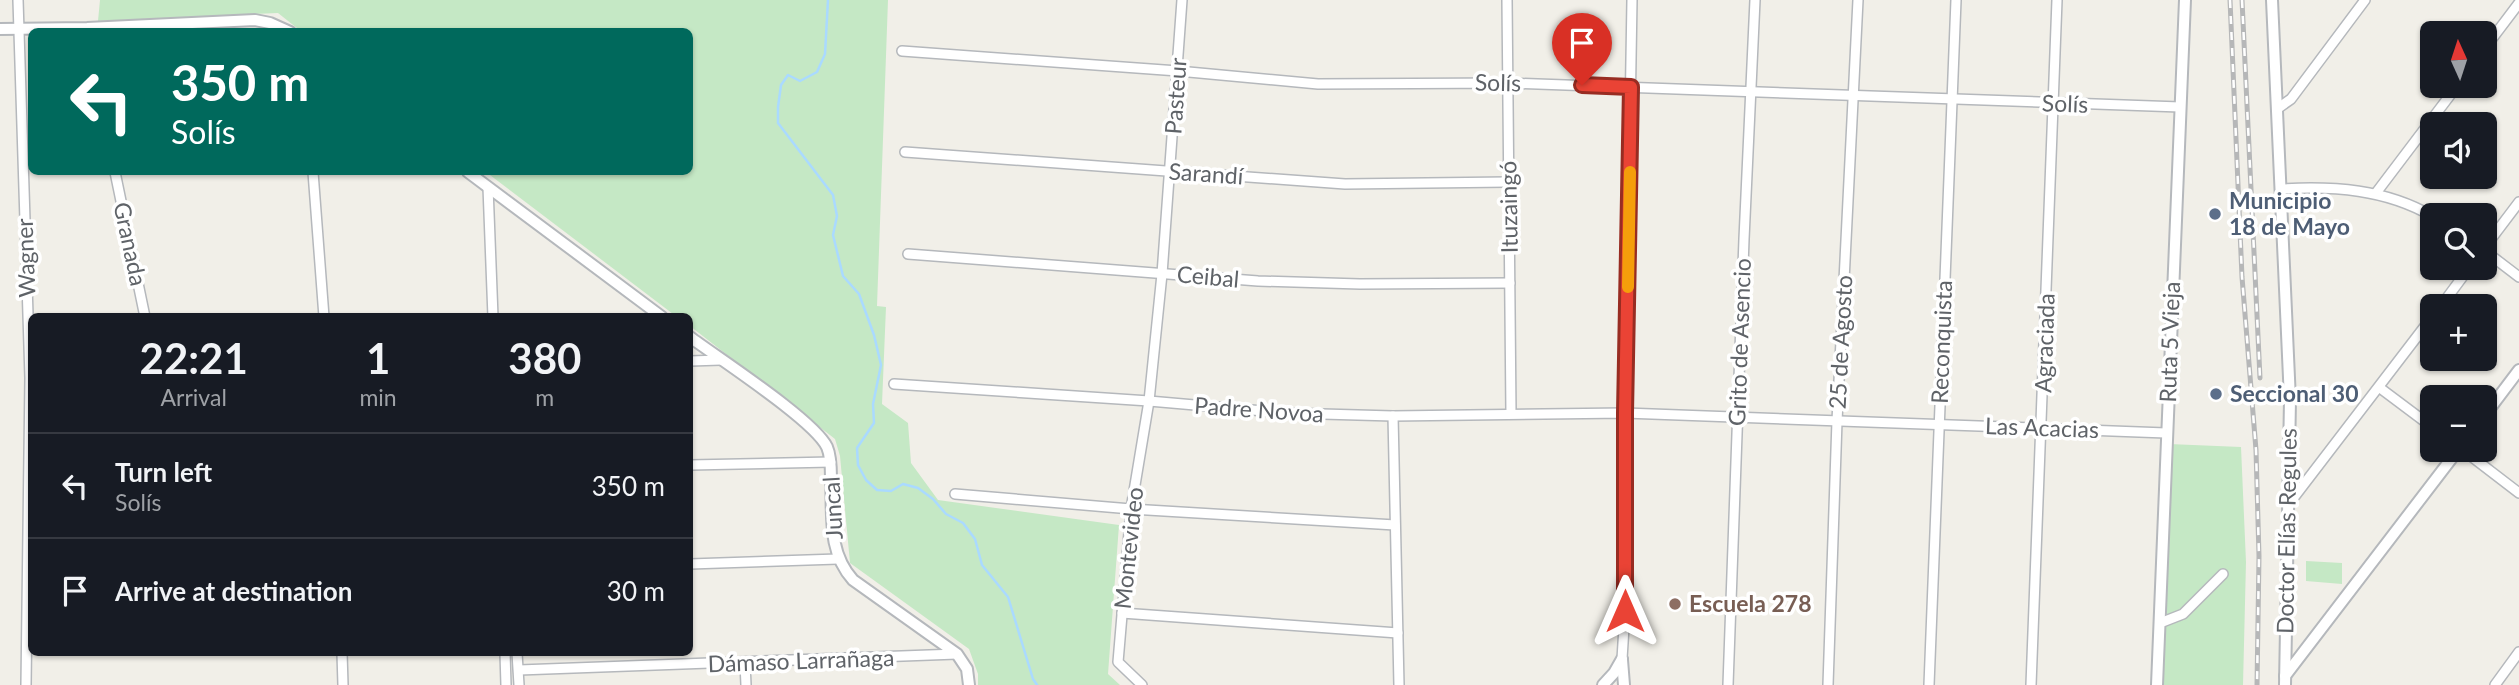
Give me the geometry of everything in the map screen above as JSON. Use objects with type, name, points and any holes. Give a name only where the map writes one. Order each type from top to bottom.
[{"type":"street","name":"Wagner","points":[[18,0],[28,320]]},
{"type":"street","name":"Pasteur","points":[[1149,401],[1162,274],[1182,0]]},
{"type":"street","name":"Ituzaingó","points":[[1507,0],[1511,413]]},
{"type":"street","points":[[1622,659],[1605,683],[1622,685],[1625,611],[1625,413],[1632,0]]},
{"type":"street","name":"Grito de Asencio","points":[[1728,685],[1755,0]]},
{"type":"street","name":"25 de Agosto","points":[[1828,685],[1837,421],[1858,0]]},
{"type":"street","name":"Reconquista","points":[[1929,685],[1956,0]]},
{"type":"street","name":"Agraciada","points":[[2031,685],[2057,0]]},
{"type":"street","name":"Ruta 5 Vieja","points":[[2157,685],[2185,0]]},
{"type":"street","name":"Doctor Elías Regules","points":[[2272,0],[2290,400],[2285,680]]},
{"type":"street","points":[[2277,109],[2291,99],[2365,0]]},
{"type":"street","points":[[2497,32],[2519,3]]},
{"type":"street","points":[[121,28],[255,20],[281,28]]},
{"type":"street","points":[[0,29],[28,29]]},
{"type":"street","name":"Solís","points":[[902,51],[1318,83],[1508,83],[2180,107]]},
{"type":"street","points":[[2376,193],[2448,98]]},
{"type":"street","name":"Sarandí","points":[[905,152],[1345,184],[1508,182]]},
{"type":"street","name":"Granada","points":[[116,175],[144,313]]},
{"type":"street","points":[[313,175],[324,313]]},
{"type":"street","points":[[472,175],[657,313]]},
{"type":"street","points":[[488,187],[493,313]]},
{"type":"street","points":[[2281,189],[2346,188],[2376,193],[2420,211]]},
{"type":"street","points":[[2497,232],[2519,202]]},
{"type":"street","name":"Ceibal","points":[[908,254],[1310,284],[1510,282]]},
{"type":"street","points":[[2497,259],[2519,277]]},
{"type":"street","points":[[2288,505],[2420,333]]},
{"type":"street","name":"Juncal","points":[[693,339],[816,432],[827,446],[831,461],[834,546],[838,559],[853,580],[957,654]]},
{"type":"street","points":[[693,361],[721,360]]},
{"type":"street","points":[[2497,399],[2519,370]]},
{"type":"street","name":"Padre Novoa","points":[[894,384],[1287,413],[1393,416],[1625,413]]},
{"type":"street","points":[[2380,388],[2420,418]]},
{"type":"street","name":"Montevideo","points":[[1142,685],[1118,662],[1131,509],[1149,401]]},
{"type":"street","name":"Las Acacias","points":[[1625,413],[2166,433]]},
{"type":"street","points":[[1393,416],[1399,685]]},
{"type":"street","points":[[693,465],[831,461]]},
{"type":"street","points":[[2285,680],[2452,462]]},
{"type":"street","points":[[2477,462],[2519,493]]},
{"type":"street","points":[[954,494],[1131,509],[1395,525]]},
{"type":"street","points":[[693,564],[838,559]]},
{"type":"street","points":[[2160,623],[2183,614],[2223,573]]},
{"type":"street","points":[[1122,613],[1398,633]]},
{"type":"street","name":"Wagner","points":[[26,685],[28,624]]},
{"type":"street","points":[[2495,685],[2519,652]]},
{"type":"street","points":[[957,654],[967,669],[969,685]]},
{"type":"street","name":"Dámaso Larrañaga","points":[[519,670],[957,654]]},
{"type":"street","points":[[342,656],[343,685]]},
{"type":"street","points":[[505,656],[506,685]]},
{"type":"street","points":[[517,656],[519,685]]},
{"type":"street","points":[[745,663],[746,685]]},
{"type":"green space","points":[[100,0],[888,0],[877,306],[886,307],[882,404],[908,423],[911,463],[938,500],[1119,525],[1108,674],[1120,685],[978,685],[978,674],[969,649],[850,563],[840,456],[835,439],[693,328],[693,313],[672,313],[490,175],[693,175],[693,28],[297,28],[278,13],[98,21]]},
{"type":"green space","points":[[2169,444],[2241,447],[2246,562],[2243,685],[2160,685]]},
{"type":"green space","points":[[2306,561],[2342,563],[2342,584],[2306,581]]},
{"type":"waterway","points":[[828,0],[825,54],[817,72],[800,81],[788,75],[781,85],[778,123],[833,195],[837,216],[833,235],[843,276],[859,294],[874,335],[881,365],[873,404],[874,423],[857,448],[858,465],[866,480],[877,490],[891,491],[903,484],[918,488],[933,499],[946,514],[963,523],[975,539],[982,565],[1008,597],[1037,685]]},
{"type":"railway","points":[[2230,0],[2242,277],[2256,450],[2259,556],[2257,685]]},
{"type":"railway","points":[[2242,0],[2260,378]]},
{"type":"slow traffic","points":[[1628,287],[1630,172]]},
{"type":"place","name":"Municipio 18 de Mayo","points":[[2215,214]]},
{"type":"place","name":"Seccional 30","points":[[2216,394]]},
{"type":"place","name":"Escuela 278","points":[[1675,604]]},
{"type":"route","points":[[1582,85],[1631,87],[1625,413],[1625,611]]}]
